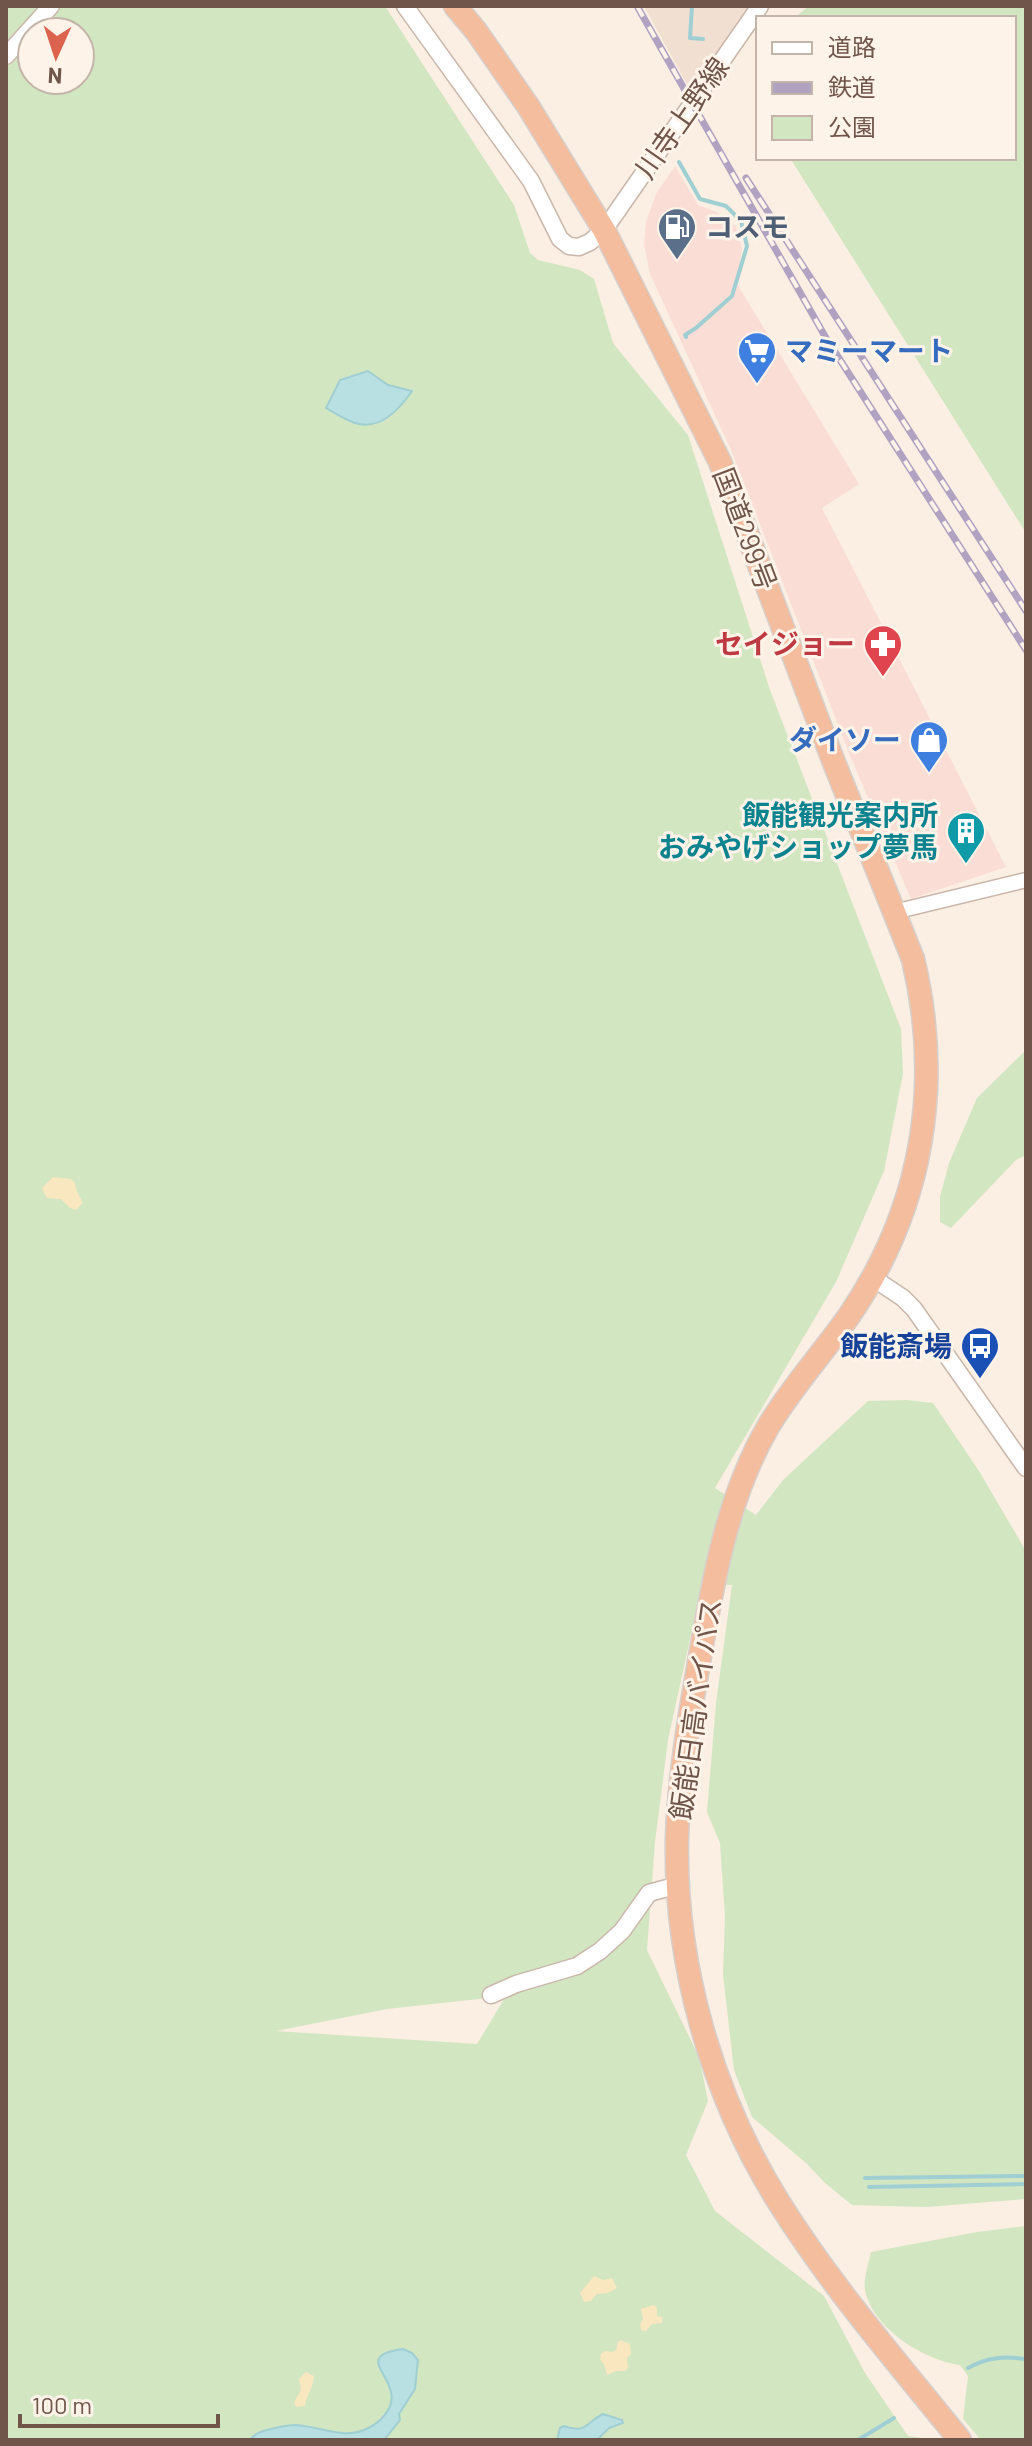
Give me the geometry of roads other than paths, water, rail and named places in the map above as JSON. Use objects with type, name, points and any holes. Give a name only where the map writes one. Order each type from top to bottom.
[{"type":"highway","name":"国道299号","points":[[455,6],[528,106],[604,230],[720,462],[913,959],[920,987],[928,1059],[927,1098],[919,1153],[908,1197],[873,1278]]},
{"type":"highway","name":"飯能日高バイパス","points":[[873,1278],[852,1312],[775,1416],[736,1496],[690,1712],[677,1838],[678,1885],[691,1979],[719,2080],[745,2142],[777,2199],[837,2287],[960,2440]]},
{"type":"street","points":[[6,56],[51,6]]},
{"type":"street","points":[[405,6],[531,181],[560,239],[569,246],[579,247],[604,230]]},
{"type":"street","name":"川寺上野線","points":[[604,230],[752,9]]},
{"type":"street","points":[[894,912],[1026,880]]},
{"type":"street","points":[[873,1278],[914,1309],[1026,1468]]},
{"type":"street","points":[[491,1995],[516,1984],[577,1966],[622,1931],[649,1893],[678,1885]]},
{"type":"water","points":[[368,371],[388,385],[412,391],[395,412],[381,421],[364,425],[326,408],[340,380]]},
{"type":"water","points":[[403,2349],[418,2360],[415,2389],[399,2414],[400,2420],[384,2440],[250,2440],[262,2432],[290,2425],[347,2433],[370,2427],[385,2415],[392,2398],[379,2359],[382,2355]]},
{"type":"water","points":[[603,2414],[623,2423],[609,2428],[597,2440],[557,2440],[560,2428],[582,2428]]},
{"type":"waterway","points":[[692,6],[690,38],[703,39]]},
{"type":"waterway","points":[[679,162],[700,199],[726,206],[741,221],[747,246],[732,296],[686,337]]},
{"type":"waterway","points":[[865,2178],[1026,2176]]},
{"type":"waterway","points":[[869,2187],[1026,2184]]},
{"type":"waterway","points":[[968,2368],[996,2358],[1026,2359]]},
{"type":"waterway","points":[[858,2440],[894,2418]]},
{"type":"railway","points":[[637,6],[826,338],[1026,650]]},
{"type":"railway","points":[[746,178],[1026,611]]},
{"type":"place","name":"コスモ","points":[[677,261]]},
{"type":"place","name":"マミーマート","points":[[757,385]]},
{"type":"place","name":"セイジョー","points":[[883,678]]},
{"type":"place","name":"ダイソー","points":[[929,774]]},
{"type":"place","name":"飯能観光案内所 おみやげショップ夢馬","points":[[966,865]]},
{"type":"place","name":"飯能斎場","points":[[980,1380]]}]
